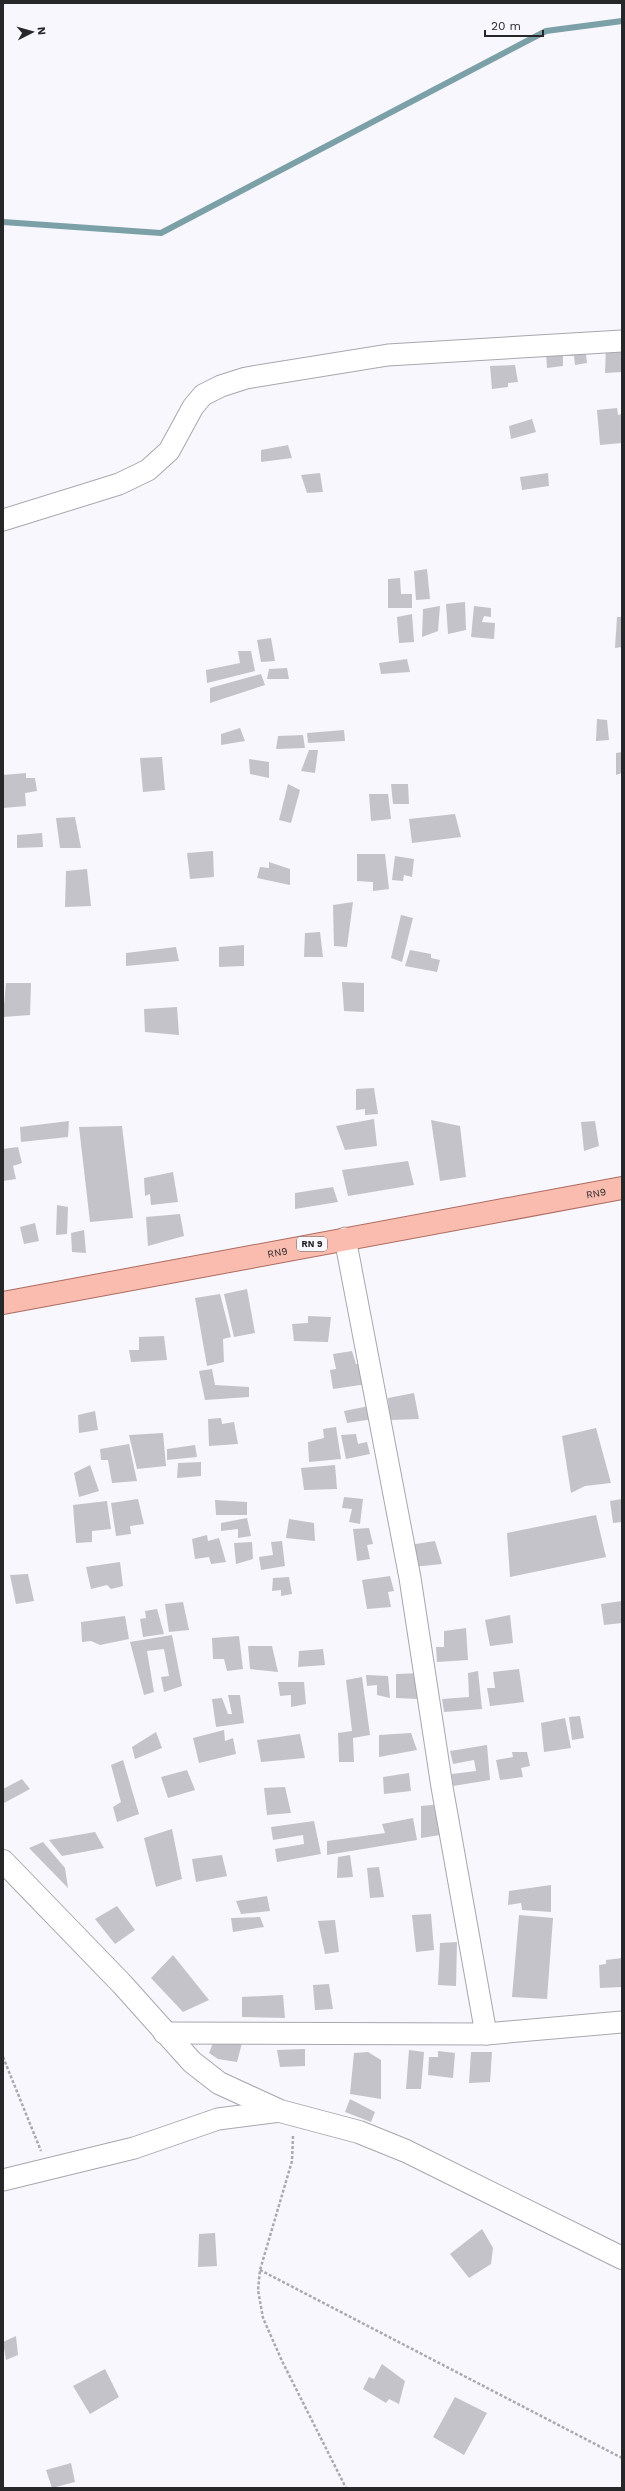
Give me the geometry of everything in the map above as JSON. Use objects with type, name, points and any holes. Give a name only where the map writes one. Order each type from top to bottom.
[{"type":"main road","name":"RN9","points":[[3,1303],[345,1238],[622,1188]]},
{"type":"main road","points":[[3,1861],[122,1984],[164,2033],[192,2062],[218,2083],[280,2111],[359,2132],[406,2151],[622,2258]]},
{"type":"street","points":[[3,520],[119,484],[148,470],[169,451],[193,407],[203,395],[222,386],[246,378],[388,355],[622,341]]},
{"type":"street","points":[[345,1238],[410,1578],[442,1788],[486,2034]]},
{"type":"street","points":[[164,2033],[486,2034],[622,2022]]},
{"type":"street","points":[[3,2180],[134,2148],[218,2119],[280,2111]]},
{"type":"path","points":[[3,2057],[47,2169]]},
{"type":"path","points":[[280,2111],[293,2134],[292,2161],[260,2270],[258,2290],[263,2318],[282,2362],[346,2488]]},
{"type":"path","points":[[260,2270],[622,2458]]},
{"type":"building","points":[[606,346],[622,346],[622,372],[605,373]]},
{"type":"building","points":[[585,347],[587,363],[575,365],[574,356],[567,356],[568,349]]},
{"type":"building","points":[[546,352],[563,352],[563,366],[547,368]]},
{"type":"building","points":[[515,365],[518,382],[508,383],[508,387],[492,389],[490,366]]},
{"type":"building","points":[[617,408],[618,415],[622,414],[622,443],[600,445],[597,410]]},
{"type":"building","points":[[532,419],[536,432],[511,439],[509,426]]},
{"type":"building","points":[[288,445],[292,458],[261,462],[261,450]]},
{"type":"building","points":[[320,473],[323,492],[307,493],[301,475]]},
{"type":"building","points":[[548,473],[549,486],[522,490],[520,477]]},
{"type":"building","points":[[427,569],[430,599],[416,600],[414,571]]},
{"type":"building","points":[[400,578],[401,594],[412,594],[412,608],[388,608],[388,579]]},
{"type":"building","points":[[465,602],[466,630],[448,634],[446,604]]},
{"type":"building","points":[[440,606],[438,631],[422,637],[423,609]]},
{"type":"building","points":[[474,606],[491,608],[491,617],[484,616],[482,622],[495,623],[494,639],[471,637]]},
{"type":"building","points":[[412,614],[414,642],[399,643],[397,617]]},
{"type":"building","points":[[617,617],[622,617],[622,647],[615,648]]},
{"type":"building","points":[[271,638],[275,661],[261,662],[257,640]]},
{"type":"building","points":[[238,651],[251,651],[255,671],[207,683],[206,670],[240,663]]},
{"type":"building","points":[[407,659],[410,672],[381,674],[379,663]]},
{"type":"building","points":[[287,668],[289,679],[267,679],[269,669]]},
{"type":"building","points":[[261,674],[265,685],[210,703],[210,688]]},
{"type":"building","points":[[597,719],[607,720],[609,740],[596,741]]},
{"type":"building","points":[[240,728],[245,741],[221,745],[221,734]]},
{"type":"building","points":[[344,730],[345,741],[308,743],[307,733]]},
{"type":"building","points":[[303,735],[305,748],[276,749],[278,736]]},
{"type":"building","points":[[309,750],[318,750],[315,773],[301,771]]},
{"type":"building","points":[[622,752],[622,773],[616,775],[616,753]]},
{"type":"building","points":[[162,757],[165,790],[143,792],[140,758]]},
{"type":"building","points":[[249,759],[269,762],[269,778],[250,774]]},
{"type":"building","points":[[26,773],[26,778],[35,778],[37,791],[25,793],[26,806],[3,808],[3,775]]},
{"type":"building","points":[[288,784],[300,790],[291,823],[279,820]]},
{"type":"building","points":[[391,784],[408,784],[409,804],[393,804]]},
{"type":"building","points":[[369,794],[388,794],[391,819],[371,821]]},
{"type":"building","points":[[455,814],[461,837],[412,843],[409,819]]},
{"type":"building","points":[[75,817],[81,848],[60,848],[56,818]]},
{"type":"building","points":[[42,833],[43,847],[17,848],[17,835]]},
{"type":"building","points":[[213,851],[214,877],[190,879],[187,853]]},
{"type":"building","points":[[357,854],[385,854],[389,889],[373,891],[373,882],[357,881]]},
{"type":"building","points":[[395,856],[414,859],[412,877],[404,875],[403,881],[392,880]]},
{"type":"building","points":[[269,862],[290,869],[290,885],[257,878],[260,867],[269,868]]},
{"type":"building","points":[[87,869],[91,906],[65,907],[66,871]]},
{"type":"building","points":[[353,902],[347,947],[334,946],[333,905]]},
{"type":"building","points":[[401,915],[413,918],[402,962],[391,958]]},
{"type":"building","points":[[320,932],[323,957],[304,957],[305,933]]},
{"type":"building","points":[[244,945],[244,966],[219,967],[219,947]]},
{"type":"building","points":[[176,947],[179,961],[126,966],[126,953]]},
{"type":"building","points":[[410,950],[431,954],[431,958],[440,960],[437,972],[405,966]]},
{"type":"building","points":[[342,982],[364,983],[364,1012],[344,1011]]},
{"type":"building","points":[[6,983],[31,983],[30,1015],[3,1017]]},
{"type":"building","points":[[177,1007],[179,1035],[145,1032],[144,1009]]},
{"type":"building","points":[[374,1088],[378,1114],[365,1115],[365,1109],[356,1110],[356,1089]]},
{"type":"building","points":[[374,1119],[377,1146],[345,1150],[336,1126]]},
{"type":"building","points":[[431,1120],[460,1126],[466,1177],[440,1181]]},
{"type":"building","points":[[69,1121],[68,1137],[21,1142],[20,1127]]},
{"type":"building","points":[[595,1121],[599,1146],[584,1151],[581,1122]]},
{"type":"building","points":[[122,1126],[133,1218],[90,1222],[79,1127]]},
{"type":"building","points":[[18,1147],[22,1163],[13,1166],[16,1179],[3,1181],[3,1149]]},
{"type":"building","points":[[408,1161],[414,1185],[348,1196],[342,1170]]},
{"type":"building","points":[[173,1172],[178,1202],[151,1205],[150,1194],[145,1196],[144,1178]]},
{"type":"building","points":[[333,1187],[338,1202],[295,1209],[295,1193]]},
{"type":"building","points":[[57,1205],[68,1207],[67,1234],[56,1235]]},
{"type":"building","points":[[180,1214],[184,1236],[148,1246],[146,1217]]},
{"type":"building","points":[[35,1223],[39,1241],[24,1244],[20,1227]]},
{"type":"building","points":[[84,1230],[86,1253],[72,1252],[71,1233]]},
{"type":"building","points":[[247,1289],[255,1333],[234,1337],[224,1294]]},
{"type":"building","points":[[220,1294],[231,1337],[223,1339],[224,1362],[207,1366],[195,1298]]},
{"type":"building","points":[[308,1316],[331,1317],[328,1342],[294,1341],[292,1324],[308,1323]]},
{"type":"building","points":[[164,1336],[167,1360],[131,1362],[129,1350],[139,1350],[139,1337]]},
{"type":"building","points":[[352,1351],[356,1364],[363,1364],[367,1384],[333,1389],[330,1370],[336,1369],[333,1354]]},
{"type":"building","points":[[212,1369],[215,1385],[249,1387],[249,1397],[205,1400],[199,1371]]},
{"type":"building","points":[[414,1393],[419,1419],[390,1420],[388,1398]]},
{"type":"building","points":[[369,1406],[373,1419],[347,1423],[344,1411]]},
{"type":"building","points":[[95,1411],[98,1430],[79,1433],[78,1415]]},
{"type":"building","points":[[221,1418],[222,1424],[234,1422],[238,1444],[209,1446],[208,1419]]},
{"type":"building","points":[[336,1427],[341,1459],[309,1462],[308,1442],[324,1438],[323,1429]]},
{"type":"building","points":[[596,1428],[611,1483],[585,1486],[571,1493],[562,1436]]},
{"type":"building","points":[[163,1433],[166,1466],[137,1469],[129,1435]]},
{"type":"building","points":[[356,1434],[358,1444],[367,1442],[370,1454],[346,1459],[341,1435]]},
{"type":"building","points":[[129,1444],[137,1481],[112,1483],[108,1460],[101,1460],[100,1449]]},
{"type":"building","points":[[195,1445],[197,1457],[167,1460],[167,1449]]},
{"type":"building","points":[[201,1462],[201,1476],[177,1478],[178,1463]]},
{"type":"building","points":[[90,1465],[99,1491],[79,1497],[74,1473]]},
{"type":"building","points":[[335,1465],[337,1489],[304,1490],[301,1468]]},
{"type":"building","points":[[344,1497],[363,1499],[360,1524],[349,1522],[352,1509],[342,1508]]},
{"type":"building","points":[[138,1499],[144,1524],[130,1526],[131,1534],[116,1536],[111,1503]]},
{"type":"building","points":[[622,1499],[622,1522],[613,1523],[610,1501]]},
{"type":"building","points":[[215,1500],[247,1502],[247,1515],[216,1515]]},
{"type":"building","points":[[107,1501],[111,1529],[92,1531],[92,1542],[76,1543],[73,1505]]},
{"type":"building","points":[[596,1515],[606,1557],[510,1577],[507,1533]]},
{"type":"building","points":[[247,1518],[251,1536],[238,1538],[238,1529],[221,1531],[221,1523]]},
{"type":"building","points":[[289,1519],[314,1523],[315,1541],[286,1538]]},
{"type":"building","points":[[369,1528],[373,1544],[367,1545],[370,1559],[357,1561],[353,1529]]},
{"type":"building","points":[[207,1535],[208,1541],[219,1538],[226,1562],[211,1564],[209,1557],[195,1559],[192,1539]]},
{"type":"building","points":[[282,1541],[285,1566],[261,1570],[259,1557],[273,1555],[271,1542]]},
{"type":"building","points":[[435,1541],[442,1564],[413,1567],[409,1545]]},
{"type":"building","points":[[252,1542],[253,1559],[236,1564],[234,1543]]},
{"type":"building","points":[[120,1562],[123,1586],[111,1589],[107,1585],[91,1589],[86,1567]]},
{"type":"building","points":[[28,1574],[34,1601],[16,1604],[10,1575]]},
{"type":"building","points":[[390,1576],[394,1591],[388,1592],[391,1607],[367,1609],[362,1580]]},
{"type":"building","points":[[289,1577],[292,1594],[281,1596],[281,1590],[272,1591],[273,1578]]},
{"type":"building","points":[[622,1601],[622,1623],[604,1625],[601,1604]]},
{"type":"building","points":[[183,1602],[189,1630],[169,1632],[165,1604]]},
{"type":"building","points":[[157,1609],[164,1634],[143,1637],[140,1619],[146,1618],[145,1611]]},
{"type":"building","points":[[510,1615],[513,1643],[490,1646],[485,1620]]},
{"type":"building","points":[[125,1616],[129,1639],[100,1645],[91,1641],[82,1642],[81,1622]]},
{"type":"building","points":[[466,1628],[468,1660],[437,1662],[436,1647],[444,1647],[444,1631]]},
{"type":"building","points":[[172,1635],[182,1686],[164,1692],[161,1677],[169,1676],[164,1649],[147,1651],[154,1692],[144,1695],[130,1642]]},
{"type":"building","points":[[239,1636],[243,1669],[227,1671],[224,1659],[213,1659],[212,1638]]},
{"type":"building","points":[[248,1646],[272,1646],[278,1672],[250,1669]]},
{"type":"building","points":[[323,1649],[325,1665],[298,1667],[299,1651]]},
{"type":"building","points":[[519,1669],[524,1702],[490,1706],[487,1688],[495,1688],[493,1672]]},
{"type":"building","points":[[478,1671],[482,1709],[444,1712],[442,1699],[469,1697],[468,1673]]},
{"type":"building","points":[[421,1673],[418,1699],[396,1698],[396,1674]]},
{"type":"building","points":[[366,1675],[388,1676],[390,1698],[377,1695],[377,1685],[367,1686]]},
{"type":"building","points":[[362,1677],[370,1735],[353,1738],[354,1762],[339,1762],[338,1733],[352,1731],[346,1680]]},
{"type":"building","points":[[278,1682],[304,1682],[306,1704],[291,1707],[291,1695],[280,1696]]},
{"type":"building","points":[[228,1695],[240,1695],[244,1723],[216,1727],[212,1699],[222,1698],[228,1714],[232,1714]]},
{"type":"building","points":[[580,1716],[584,1738],[572,1740],[569,1717]]},
{"type":"building","points":[[565,1718],[571,1748],[544,1752],[541,1723]]},
{"type":"building","points":[[224,1730],[225,1741],[233,1738],[236,1754],[199,1763],[193,1738]]},
{"type":"building","points":[[156,1732],[162,1748],[135,1759],[132,1747]]},
{"type":"building","points":[[411,1733],[417,1750],[379,1757],[379,1735]]},
{"type":"building","points":[[300,1734],[305,1758],[261,1762],[257,1740]]},
{"type":"building","points":[[487,1745],[490,1780],[453,1786],[452,1774],[476,1771],[474,1760],[453,1764],[450,1751]]},
{"type":"building","points":[[512,1752],[527,1752],[530,1766],[521,1768],[523,1777],[500,1780],[496,1760],[513,1757]]},
{"type":"building","points":[[123,1760],[139,1814],[117,1822],[113,1807],[121,1802],[111,1765]]},
{"type":"building","points":[[187,1770],[195,1790],[168,1798],[161,1777]]},
{"type":"building","points":[[409,1773],[411,1791],[384,1794],[383,1777]]},
{"type":"building","points":[[22,1779],[30,1789],[4,1803],[3,1789]]},
{"type":"building","points":[[285,1787],[291,1813],[267,1815],[264,1788]]},
{"type":"building","points":[[442,1804],[447,1834],[421,1838],[421,1806]]},
{"type":"building","points":[[413,1818],[417,1840],[327,1855],[327,1841],[385,1833],[382,1824]]},
{"type":"building","points":[[314,1821],[321,1854],[277,1862],[275,1849],[304,1844],[303,1835],[273,1840],[271,1827]]},
{"type":"building","points":[[172,1829],[182,1879],[156,1887],[144,1838]]},
{"type":"building","points":[[95,1832],[104,1848],[62,1856],[49,1840]]},
{"type":"building","points":[[43,1842],[65,1868],[68,1888],[29,1848]]},
{"type":"building","points":[[222,1855],[227,1876],[196,1882],[192,1859]]},
{"type":"building","points":[[350,1855],[353,1877],[337,1878],[338,1857]]},
{"type":"building","points":[[379,1867],[384,1897],[370,1898],[367,1868]]},
{"type":"building","points":[[551,1885],[551,1912],[522,1910],[521,1903],[508,1905],[509,1891]]},
{"type":"building","points":[[267,1896],[270,1911],[241,1914],[236,1901]]},
{"type":"building","points":[[117,1906],[135,1930],[115,1944],[95,1919]]},
{"type":"building","points":[[431,1914],[434,1950],[416,1952],[412,1915]]},
{"type":"building","points":[[519,1915],[553,1918],[547,1999],[512,1997]]},
{"type":"building","points":[[260,1917],[264,1927],[233,1932],[231,1918]]},
{"type":"building","points":[[335,1920],[339,1952],[325,1954],[318,1921]]},
{"type":"building","points":[[457,1942],[456,1986],[438,1985],[440,1943]]},
{"type":"building","points":[[173,1955],[209,2000],[183,2012],[151,1978]]},
{"type":"building","points":[[622,1958],[622,1987],[600,1988],[599,1965],[606,1964],[606,1960]]},
{"type":"building","points":[[329,1984],[333,2009],[315,2010],[313,1985]]},
{"type":"building","points":[[283,1995],[285,2018],[242,2017],[242,1997]]},
{"type":"building","points":[[215,2038],[242,2043],[237,2062],[218,2059],[209,2053]]},
{"type":"building","points":[[305,2049],[305,2066],[280,2067],[277,2050]]},
{"type":"building","points":[[409,2050],[424,2052],[421,2089],[406,2089]]},
{"type":"building","points":[[438,2051],[455,2053],[453,2078],[428,2075],[429,2057],[438,2057]]},
{"type":"building","points":[[368,2052],[381,2060],[381,2099],[350,2094],[354,2053]]},
{"type":"building","points":[[471,2052],[492,2052],[490,2082],[469,2083]]},
{"type":"building","points":[[350,2099],[375,2112],[371,2122],[345,2112]]},
{"type":"building","points":[[482,2229],[493,2248],[491,2264],[469,2278],[450,2254]]},
{"type":"building","points":[[215,2233],[217,2266],[198,2267],[199,2234]]},
{"type":"building","points":[[16,2336],[18,2355],[6,2360],[3,2342]]},
{"type":"building","points":[[382,2364],[405,2381],[399,2404],[389,2399],[386,2403],[363,2389],[369,2377],[374,2379]]},
{"type":"building","points":[[105,2369],[119,2397],[90,2414],[73,2386]]},
{"type":"building","points":[[455,2397],[487,2413],[464,2455],[433,2437]]},
{"type":"building","points":[[71,2463],[75,2482],[52,2488],[46,2470]]},
{"type":"waterway","points":[[3,222],[161,233],[546,31],[622,21]]}]
